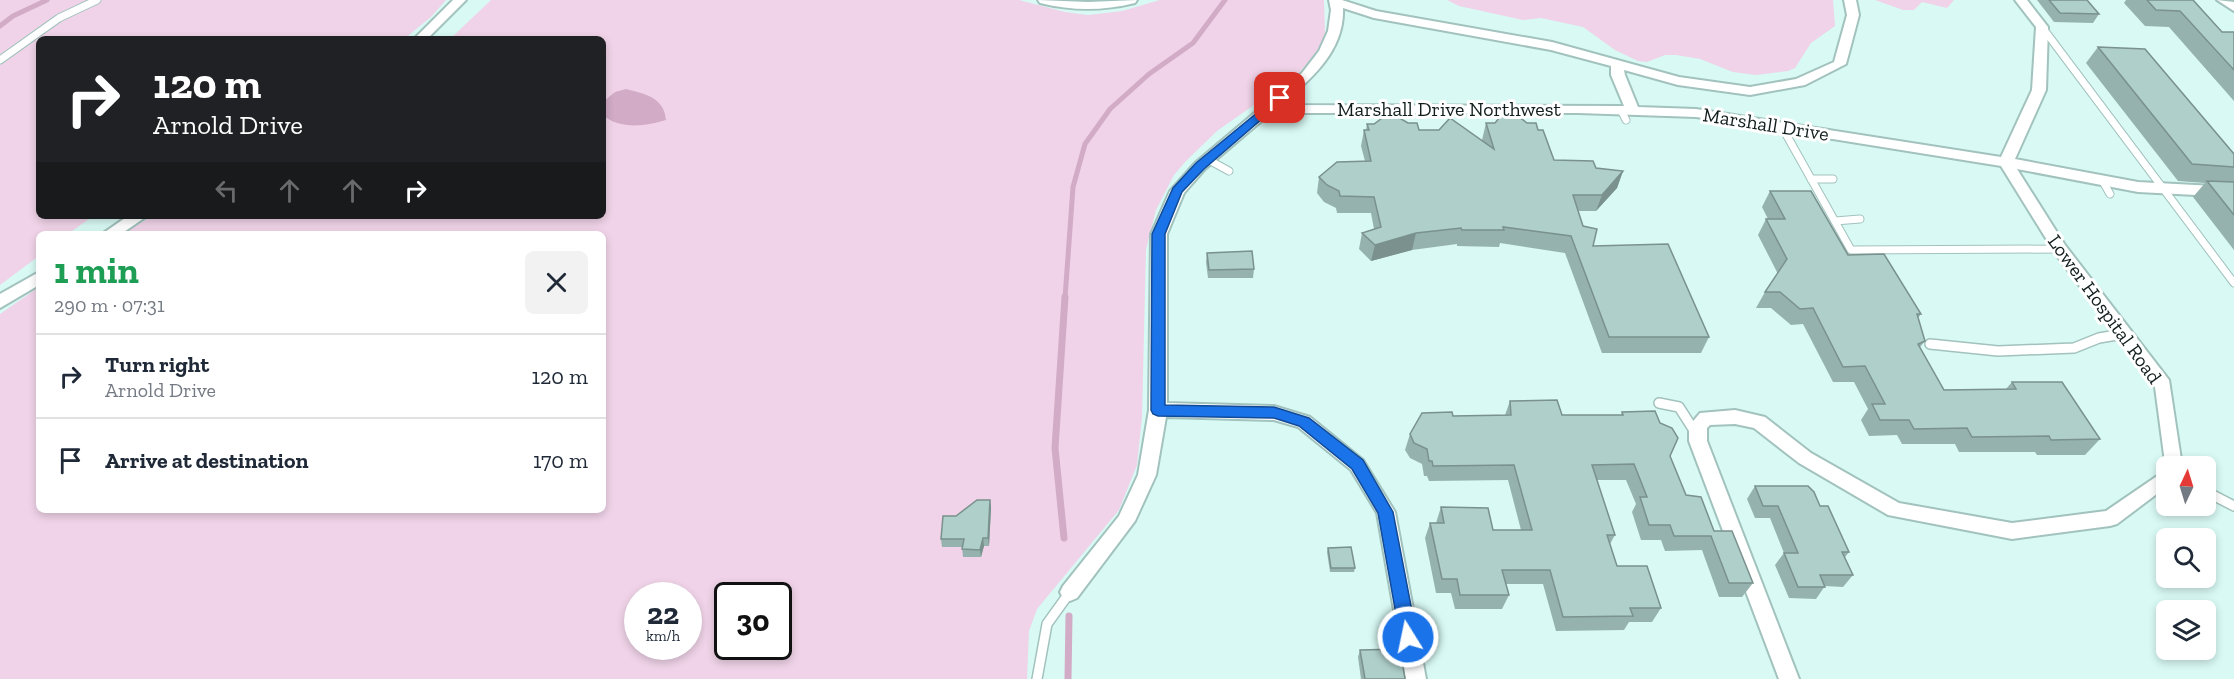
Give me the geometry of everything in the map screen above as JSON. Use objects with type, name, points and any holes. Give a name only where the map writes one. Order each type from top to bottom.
[{"type":"street","points":[[423,36],[460,0]]},
{"type":"street","points":[[1044,0],[1066,6],[1086,7],[1107,7],[1131,0]]},
{"type":"street","points":[[1335,1],[1374,14],[1552,46],[1678,81],[1750,91],[1800,82],[1839,64],[1853,15],[1850,0]]},
{"type":"street","points":[[2006,162],[2039,90],[2042,27],[2021,0]]},
{"type":"street","points":[[2223,0],[2234,8]]},
{"type":"street","points":[[1070,592],[1126,521],[1148,475],[1158,410],[1159,234],[1177,191],[1207,159],[1307,76],[1322,59],[1330,43],[1337,8],[1335,1]]},
{"type":"street","points":[[1617,64],[1626,114]]},
{"type":"street","name":"Marshall Drive Northwest","points":[[1266,109],[1626,114]]},
{"type":"street","name":"Marshall Drive","points":[[1626,114],[1672,116],[1696,113],[2006,162],[2138,187],[2234,192]]},
{"type":"street","name":"Lower Hospital Road","points":[[2006,162],[2060,249],[2163,386],[2172,456]]},
{"type":"street","points":[[115,231],[134,219]]},
{"type":"street","points":[[0,302],[36,280]]},
{"type":"street","points":[[1158,410],[1274,412],[1304,422],[1357,465],[1386,512],[1416,679]]},
{"type":"street","points":[[1789,679],[1698,438],[1698,426],[1706,418],[1744,417],[1759,422],[1805,458],[1895,510],[2012,531],[2110,518],[2156,484]]},
{"type":"lane","points":[[0,60],[59,18],[97,0]]},
{"type":"lane","points":[[2042,27],[2234,283]]},
{"type":"lane","points":[[1782,127],[1851,250],[2060,249]]},
{"type":"lane","points":[[1207,159],[1229,171]]},
{"type":"lane","points":[[1811,179],[1833,179]]},
{"type":"lane","points":[[2102,180],[2110,194]]},
{"type":"lane","points":[[1835,221],[1860,219]]},
{"type":"lane","points":[[1930,344],[1998,351],[2047,350],[2074,348],[2099,338],[2123,334]]},
{"type":"lane","points":[[1659,403],[1679,407],[1698,438]]},
{"type":"lane","points":[[2216,497],[2234,506]]},
{"type":"lane","points":[[1037,679],[1047,624],[1070,592]]},
{"type":"shaded area","points":[[0,0],[446,0],[431,17],[408,36],[36,36],[36,219],[89,219],[72,231],[36,231],[36,258],[0,285]]},
{"type":"shaded area","points":[[491,0],[1019,0],[1065,12],[1088,15],[1122,11],[1160,0],[1324,0],[1325,33],[1320,46],[1310,60],[1298,74],[1217,131],[1186,161],[1174,175],[1156,210],[1146,249],[1142,417],[1137,465],[1119,510],[1037,609],[1029,631],[1027,679],[0,679],[0,314],[36,289],[36,513],[606,513],[606,231],[127,231],[147,219],[606,219],[606,36],[453,36]]},
{"type":"shaded area","points":[[1447,0],[1833,0],[1835,26],[1811,43],[1795,68],[1756,75],[1733,72],[1700,59],[1676,55],[1665,55],[1647,62],[1638,61],[1615,50],[1583,27],[1541,18],[1523,20],[1459,6]]},
{"type":"shaded area","points":[[1875,0],[1954,0],[1947,8],[1922,2],[1914,10],[1903,10]]},
{"type":"shaded area","points":[[626,89],[652,98],[662,106],[666,120],[642,125],[625,125],[610,120],[606,117],[606,100],[615,92]]},
{"type":"building","points":[[2049,0],[2087,0],[2099,14],[2060,13]]},
{"type":"building","points":[[2147,0],[2193,0],[2222,32],[2234,32],[2234,70],[2180,11],[2156,10]]},
{"type":"building","points":[[2098,47],[2145,49],[2234,154],[2234,167],[2192,164]]},
{"type":"building","points":[[1507,114],[1518,116],[1527,123],[1536,123],[1538,130],[1543,130],[1554,160],[1593,161],[1596,168],[1623,171],[1602,195],[1573,195],[1583,226],[1597,229],[1593,246],[1668,244],[1709,337],[1609,337],[1571,236],[1503,227],[1504,230],[1462,230],[1461,228],[1416,233],[1375,245],[1362,233],[1381,227],[1374,197],[1340,196],[1339,191],[1327,185],[1319,177],[1337,162],[1371,161],[1364,130],[1369,130],[1367,124],[1374,124],[1385,116],[1396,116],[1408,123],[1417,123],[1419,130],[1439,130],[1450,118],[1494,149],[1486,123],[1495,123]]},
{"type":"building","points":[[2207,181],[2234,182],[2234,215]]},
{"type":"building","points":[[1770,191],[1811,191],[1848,255],[1884,254],[1921,314],[1917,314],[1925,341],[1918,344],[1944,390],[2016,389],[2012,382],[2062,382],[2100,439],[2051,440],[2049,436],[1972,437],[1967,428],[1914,429],[1909,420],[1880,420],[1872,404],[1885,404],[1865,366],[1843,367],[1813,308],[1800,309],[1780,292],[1765,292],[1787,259],[1766,219],[1785,219]]},
{"type":"building","points":[[1252,251],[1254,269],[1209,270],[1207,253]]},
{"type":"building","points":[[1557,400],[1562,415],[1623,415],[1622,412],[1655,411],[1660,423],[1672,428],[1678,438],[1670,456],[1686,495],[1701,497],[1714,531],[1732,531],[1753,583],[1729,583],[1711,536],[1674,536],[1670,525],[1649,525],[1640,497],[1647,497],[1634,464],[1592,465],[1615,535],[1607,535],[1617,566],[1647,566],[1661,608],[1630,608],[1633,616],[1563,617],[1550,570],[1502,570],[1509,595],[1460,595],[1457,579],[1442,579],[1430,523],[1444,523],[1441,507],[1488,508],[1493,530],[1532,530],[1514,465],[1433,466],[1432,461],[1429,461],[1427,449],[1414,443],[1410,434],[1422,413],[1452,412],[1453,416],[1511,415],[1510,401]]},
{"type":"building","points":[[1755,486],[1808,486],[1814,492],[1820,506],[1828,506],[1849,552],[1842,552],[1853,575],[1820,575],[1825,587],[1798,587],[1784,553],[1798,553],[1778,506],[1763,506]]},
{"type":"building","points":[[977,500],[990,500],[988,538],[983,538],[980,550],[962,549],[964,539],[941,539],[943,516],[956,516]]},
{"type":"building","points":[[1351,547],[1355,568],[1331,568],[1328,548]]},
{"type":"building","points":[[1400,649],[1405,679],[1365,679],[1360,650]]},
{"type":"waterway","points":[[0,26],[13,16],[47,0]]},
{"type":"waterway","points":[[1065,298],[1073,187],[1085,144],[1110,109],[1149,74],[1193,43],[1225,0]]},
{"type":"waterway","points":[[1064,538],[1055,448],[1065,297]]},
{"type":"waterway","points":[[1068,679],[1069,616]]},
{"type":"route","points":[[1280,98],[1200,166],[1177,191],[1159,234],[1158,410],[1274,412],[1304,422],[1357,465],[1386,512],[1408,637]]}]
